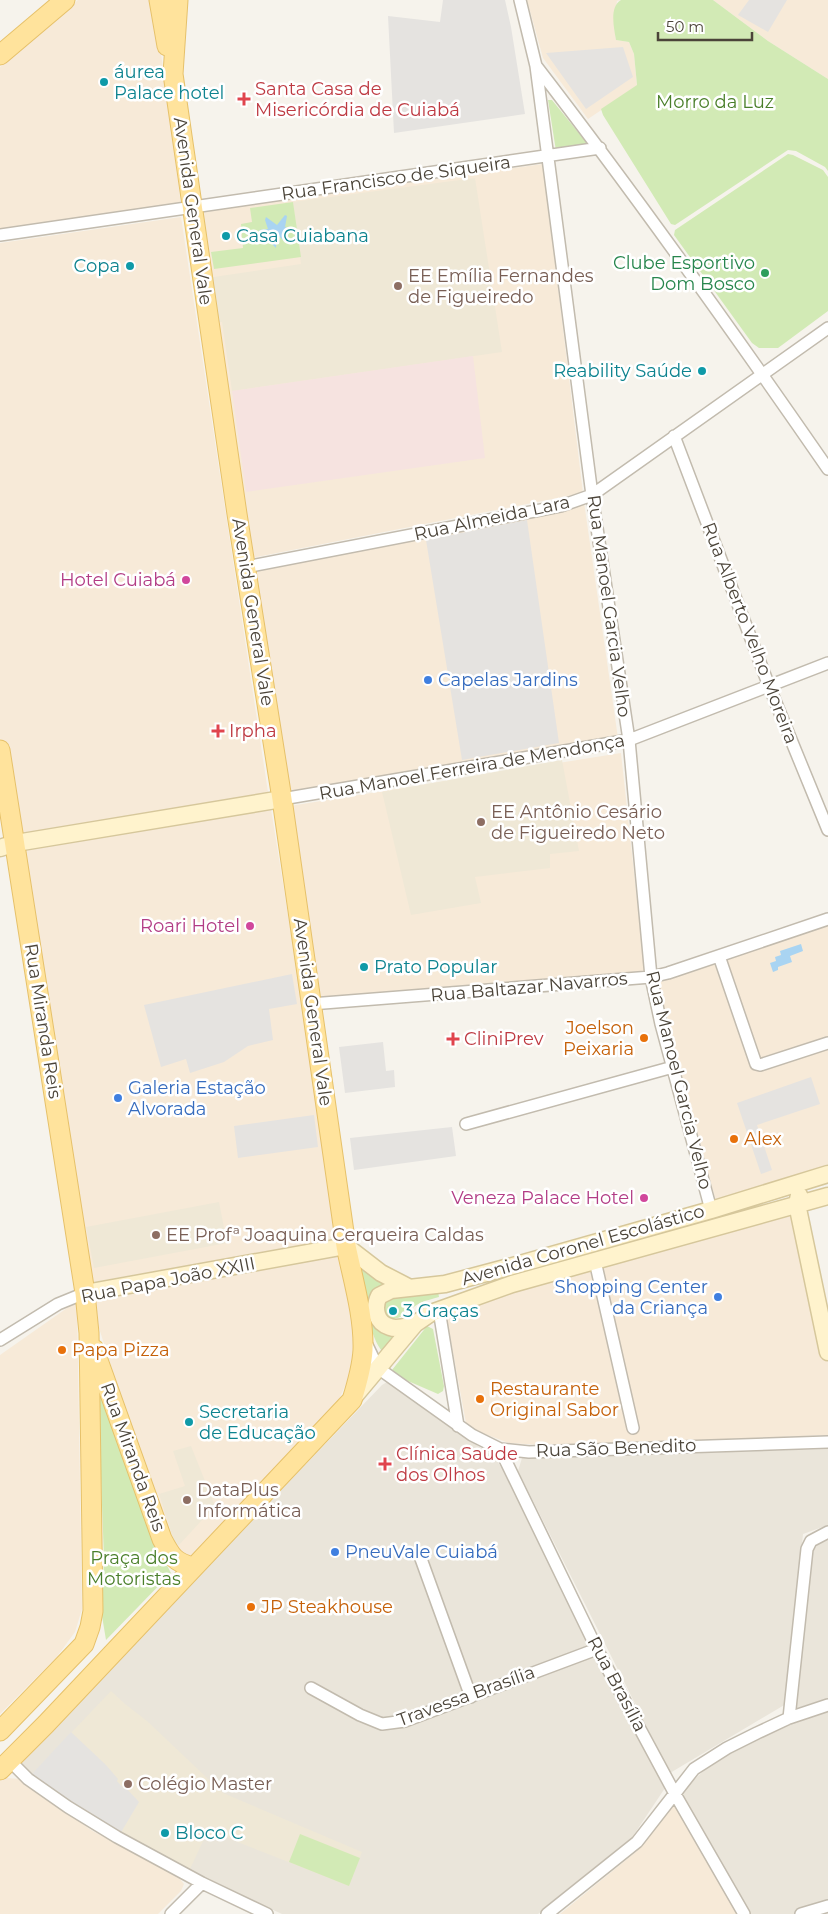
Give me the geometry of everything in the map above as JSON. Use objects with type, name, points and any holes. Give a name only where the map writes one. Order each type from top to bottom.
[{"type":"main road","points":[[0,55],[65,0]]},
{"type":"main road","points":[[159,0],[173,74]]},
{"type":"main road","name":"Avenida General Vale","points":[[178,0],[173,74],[282,799],[346,1246],[362,1332],[361,1366],[352,1400]]},
{"type":"main road","name":"Rua Miranda Reis","points":[[0,750],[8,846],[85,1293]]},
{"type":"main road","points":[[8,846],[282,799]]},
{"type":"main road","name":"Avenida Coronel Escolástico","points":[[415,1324],[390,1327],[381,1321],[376,1310],[377,1301],[383,1293],[391,1290],[445,1284],[711,1210],[828,1174]]},
{"type":"main road","points":[[828,1180],[802,1192],[797,1204],[828,1352]]},
{"type":"main road","name":"Avenida Coronel Escolástico","points":[[352,1400],[415,1324],[425,1316],[439,1310],[512,1284],[828,1196]]},
{"type":"main road","points":[[346,1246],[381,1273],[412,1288]]},
{"type":"main road","name":"Rua Papa João XXIII","points":[[85,1293],[346,1246]]},
{"type":"main road","points":[[0,1731],[84,1644],[90,1627],[93,1611],[89,1333],[85,1293]]},
{"type":"main road","name":"Rua Miranda Reis","points":[[89,1333],[162,1539],[170,1555],[181,1564],[193,1567]]},
{"type":"main road","points":[[5,1765],[352,1400]]},
{"type":"street","name":"Rua Manoel Garcia Velho","points":[[520,0],[536,66],[592,495],[629,740],[651,977],[711,1210]]},
{"type":"street","points":[[536,66],[600,148],[828,469]]},
{"type":"street","name":"Rua Francisco de Siqueira","points":[[0,235],[600,148]]},
{"type":"street","name":"Rua Almeida Lara","points":[[246,567],[561,506],[592,495],[828,328]]},
{"type":"street","name":"Rua Alberto Velho Moreira","points":[[674,436],[769,686],[828,830]]},
{"type":"street","name":"Rua Manoel Ferreira de Mendonça","points":[[282,799],[629,740],[828,663]]},
{"type":"street","name":"Rua Baltazar Navarros","points":[[311,1004],[651,977],[828,919]]},
{"type":"street","points":[[719,956],[756,1064],[828,1043]]},
{"type":"street","points":[[466,1124],[673,1067]]},
{"type":"street","points":[[595,1262],[633,1428]]},
{"type":"street","name":"Rua Papa João XXIII","points":[[1,1339],[58,1304],[85,1293]]},
{"type":"street","points":[[439,1310],[458,1426]]},
{"type":"street","name":"Rua São Benedito","points":[[362,1332],[372,1359],[378,1368],[458,1426],[500,1449],[528,1452],[828,1442]]},
{"type":"street","name":"Rua Brasília","points":[[500,1449],[597,1649],[675,1794],[744,1914]]},
{"type":"street","points":[[789,1718],[806,1549],[810,1540],[828,1532]]},
{"type":"street","points":[[420,1556],[472,1697]]},
{"type":"street","name":"Travessa Brasília","points":[[311,1688],[360,1716],[382,1724],[404,1721],[597,1649]]},
{"type":"street","points":[[547,1914],[637,1842],[694,1769],[726,1748],[789,1718],[828,1705]]},
{"type":"street","points":[[5,1765],[68,1807],[149,1856],[267,1914]]},
{"type":"street","points":[[170,1914],[202,1883]]},
{"type":"street","points":[[800,1914],[828,1906]]},
{"type":"shaded area","points":[[78,0],[154,0],[181,205],[0,231],[0,67]]},
{"type":"shaded area","points":[[443,0],[505,0],[525,114],[394,133],[388,16],[440,22]]},
{"type":"shaded area","points":[[527,0],[621,0],[617,1],[614,26],[616,40],[629,42],[634,54],[637,86],[588,119],[543,58]]},
{"type":"shaded area","points":[[713,0],[828,0],[828,79],[768,41]]},
{"type":"shaded area","points":[[749,0],[787,0],[768,32],[738,15]]},
{"type":"shaded area","points":[[623,47],[633,77],[586,109],[546,53]]},
{"type":"shaded area","points":[[543,164],[583,493],[251,558],[200,211]]},
{"type":"shaded area","name":"EE Emília Fernandes de Figueiredo","points":[[475,178],[502,352],[232,391],[222,322],[213,322],[207,278],[301,264],[293,202]]},
{"type":"shaded area","points":[[181,217],[269,799],[16,835],[0,737],[0,243]]},
{"type":"shaded area","points":[[473,356],[485,458],[246,492],[232,391]]},
{"type":"shaded area","points":[[584,502],[618,738],[291,799],[256,570]]},
{"type":"shaded area","points":[[527,520],[559,743],[462,760],[426,540]]},
{"type":"shaded area","points":[[621,753],[645,974],[321,998],[290,806]]},
{"type":"shaded area","name":"EE Antônio Cesário de Figueiredo Neto","points":[[562,760],[579,851],[550,854],[550,868],[475,877],[481,903],[411,915],[382,792]]},
{"type":"shaded area","points":[[271,809],[338,1226],[331,1240],[93,1282],[20,847]]},
{"type":"shaded area","points":[[828,926],[828,1166],[716,1202],[657,981]]},
{"type":"shaded area","points":[[292,974],[297,1004],[269,1009],[273,1040],[248,1046],[224,1062],[190,1073],[186,1059],[161,1067],[144,1005]]},
{"type":"shaded area","points":[[383,1042],[386,1071],[394,1070],[395,1087],[345,1093],[339,1047]]},
{"type":"shaded area","points":[[811,1077],[820,1104],[757,1125],[772,1170],[761,1174],[737,1103]]},
{"type":"shaded area","points":[[314,1115],[318,1147],[238,1158],[234,1126]]},
{"type":"shaded area","points":[[452,1127],[456,1156],[354,1170],[350,1138]]},
{"type":"shaded area","name":"EE Profª Joaquina Cerqueira Caldas","points":[[219,1202],[227,1243],[94,1268],[86,1227]]},
{"type":"shaded area","points":[[793,1212],[828,1363],[828,1435],[559,1446],[509,1443],[474,1430],[466,1423],[446,1314],[511,1291]]},
{"type":"shaded area","points":[[336,1256],[342,1260],[355,1334],[352,1370],[333,1413],[190,1562],[179,1561],[158,1514],[99,1328],[95,1295]]},
{"type":"shaded area","points":[[77,1301],[82,1609],[75,1632],[56,1658],[0,1714],[0,1355]]},
{"type":"shaded area","points":[[387,1382],[495,1458],[507,1476],[665,1788],[631,1839],[538,1914],[282,1914],[203,1878],[33,1778],[20,1761],[382,1385]]},
{"type":"shaded area","name":"DataPlus Informática","points":[[191,1446],[215,1506],[179,1545],[175,1544],[159,1494],[185,1486],[173,1451]]},
{"type":"shaded area","points":[[828,1449],[828,1525],[803,1534],[786,1704],[670,1773],[518,1471],[522,1458]]},
{"type":"shaded area","points":[[828,1539],[828,1698],[794,1709],[811,1560],[814,1549],[820,1542]]},
{"type":"shaded area","name":"Colégio Master","points":[[111,1691],[147,1721],[223,1793],[362,1852],[349,1886],[220,1835],[204,1839],[189,1871],[67,1802],[31,1775]]},
{"type":"shaded area","points":[[828,1712],[828,1914],[751,1914],[679,1793],[717,1759],[786,1726]]},
{"type":"shaded area","points":[[71,1732],[106,1765],[124,1789],[126,1788],[139,1802],[120,1834],[31,1775]]},
{"type":"shaded area","points":[[6,1778],[21,1779],[91,1830],[179,1878],[184,1884],[181,1891],[158,1914],[0,1914],[0,1781]]},
{"type":"shaded area","points":[[674,1805],[737,1914],[560,1914],[637,1851]]},
{"type":"green space","name":"Morro da Luz","points":[[621,0],[713,0],[768,41],[828,79],[828,171],[825,167],[796,151],[788,150],[675,225],[671,224],[601,109],[637,85],[634,54],[629,42],[616,40],[614,13],[617,3]]},
{"type":"green space","points":[[548,100],[552,100],[586,142],[587,146],[556,151]]},
{"type":"green space","name":"Clube Esportivo Dom Bosco","points":[[788,154],[823,170],[828,177],[828,311],[778,348],[759,348],[752,343],[674,235],[675,230]]},
{"type":"green space","points":[[293,202],[301,257],[214,269],[211,252],[243,248],[241,224],[252,222],[250,208]]},
{"type":"green space","points":[[359,1264],[390,1287],[371,1300],[399,1331],[383,1352],[373,1335],[364,1298]]},
{"type":"green space","points":[[438,1291],[439,1297],[416,1305],[400,1317],[391,1318],[386,1315],[382,1305],[390,1298]]},
{"type":"green space","points":[[427,1326],[433,1329],[444,1386],[443,1391],[438,1394],[401,1378],[392,1370]]},
{"type":"green space","name":"Praça dos Motoristas","points":[[102,1394],[156,1545],[171,1573],[106,1640],[102,1616],[104,1559],[98,1395]]},
{"type":"green space","points":[[300,1834],[360,1858],[349,1886],[289,1862]]},
{"type":"water","points":[[285,215],[287,216],[285,227],[288,230],[285,231],[284,241],[277,234],[276,248],[259,230],[268,229],[266,217],[277,225]]},
{"type":"water","points":[[801,944],[803,951],[790,956],[792,962],[778,967],[778,970],[773,972],[770,963],[776,961],[775,957],[781,955],[780,951]]},
{"type":"place","name":"áurea Palace hotel","points":[[104,82]]},
{"type":"place","name":"Santa Casa de Misericórdia de Cuiabá","points":[[244,99]]},
{"type":"place","name":"Casa Cuiabana","points":[[226,236]]},
{"type":"place","name":"Copa","points":[[130,266]]},
{"type":"place","name":"Clube Esportivo Dom Bosco","points":[[765,273]]},
{"type":"place","name":"EE Emília Fernandes de Figueiredo","points":[[398,286]]},
{"type":"place","name":"Reability Saúde","points":[[702,371]]},
{"type":"place","name":"Hotel Cuiabá","points":[[186,580]]},
{"type":"place","name":"Capelas Jardins","points":[[428,680]]},
{"type":"place","name":"Irpha","points":[[218,731]]},
{"type":"place","name":"EE Antônio Cesário de Figueiredo Neto","points":[[481,822]]},
{"type":"place","name":"Roari Hotel","points":[[250,926]]},
{"type":"place","name":"Prato Popular","points":[[364,967]]},
{"type":"place","name":"Joelson Peixaria","points":[[644,1038]]},
{"type":"place","name":"CliniPrev","points":[[453,1039]]},
{"type":"place","name":"Galeria Estação Alvorada","points":[[118,1098]]},
{"type":"place","name":"Alex","points":[[734,1139]]},
{"type":"place","name":"Veneza Palace Hotel","points":[[644,1198]]},
{"type":"place","name":"EE Profª Joaquina Cerqueira Caldas","points":[[156,1235]]},
{"type":"place","name":"Shopping Center da Criança","points":[[718,1297]]},
{"type":"place","name":"3 Graças","points":[[393,1311]]},
{"type":"place","name":"Papa Pizza","points":[[62,1350]]},
{"type":"place","name":"Restaurante Original Sabor","points":[[480,1399]]},
{"type":"place","name":"Secretaria de Educação","points":[[189,1422]]},
{"type":"place","name":"Clínica Saúde dos Olhos","points":[[385,1464]]},
{"type":"place","name":"DataPlus Informática","points":[[187,1500]]},
{"type":"place","name":"PneuVale Cuiabá","points":[[335,1552]]},
{"type":"place","name":"JP Steakhouse","points":[[251,1607]]},
{"type":"place","name":"Colégio Master","points":[[128,1784]]},
{"type":"place","name":"Bloco C","points":[[165,1833]]}]
